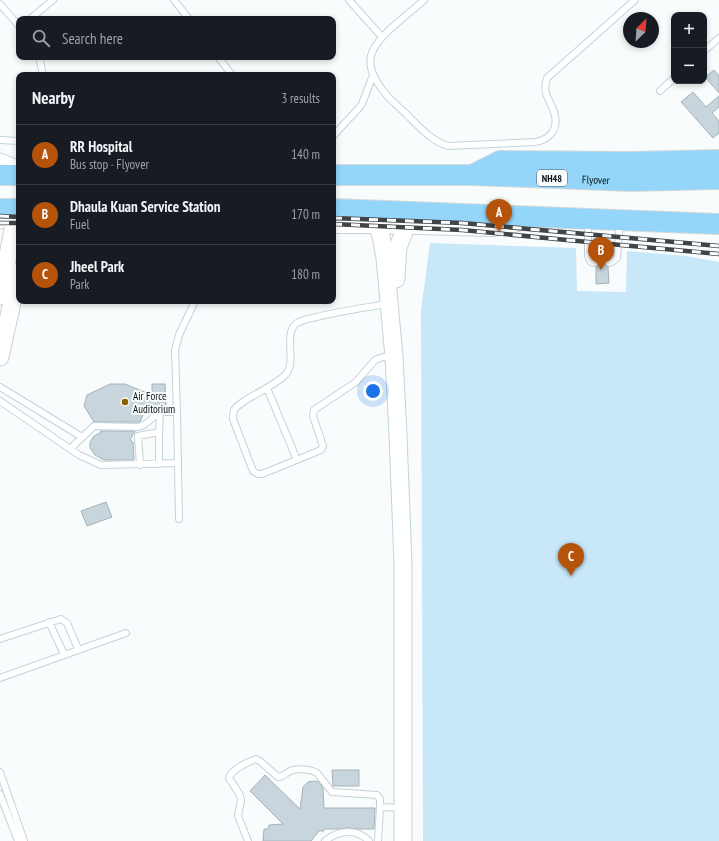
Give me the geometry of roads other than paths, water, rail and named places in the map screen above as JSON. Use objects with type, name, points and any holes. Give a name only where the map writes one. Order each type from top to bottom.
[{"type":"highway","points":[[472,175],[500,161],[630,162],[719,160]]},
{"type":"highway","points":[[0,175],[16,175]]},
{"type":"highway","name":"NH48","points":[[336,175],[472,175]]},
{"type":"highway","name":"Flyover","points":[[472,175],[631,181],[719,179]]},
{"type":"highway","points":[[336,210],[375,218],[409,220],[538,217],[719,224]]},
{"type":"main road","points":[[0,296],[10,218]]},
{"type":"main road","points":[[375,218],[391,257],[397,298],[408,560],[410,841]]},
{"type":"main road","points":[[403,841],[403,564],[394,357],[389,304],[391,257],[409,220]]},
{"type":"main road","points":[[0,357],[16,285]]},
{"type":"street","points":[[0,161],[16,168]]},
{"type":"street","points":[[336,227],[375,218]]},
{"type":"lane","points":[[33,16],[52,0]]},
{"type":"lane","points":[[174,0],[187,16]]},
{"type":"lane","points":[[349,0],[381,36]]},
{"type":"lane","points":[[424,0],[381,36],[373,48],[370,56],[370,65],[373,75],[386,94],[421,128],[443,145],[454,146],[543,141],[547,138],[551,134],[555,123],[555,117],[546,93],[545,85],[547,78],[635,0]]},
{"type":"lane","points":[[0,4],[16,23]]},
{"type":"lane","points":[[707,48],[719,38]]},
{"type":"lane","points":[[40,60],[42,72]]},
{"type":"lane","points":[[220,60],[230,72]]},
{"type":"lane","points":[[336,133],[362,104],[373,75]]},
{"type":"lane","points":[[660,91],[671,81]]},
{"type":"lane","points":[[0,140],[16,141]]},
{"type":"lane","points":[[588,219],[588,256],[591,262],[595,263]]},
{"type":"lane","points":[[609,263],[617,258],[620,221]]},
{"type":"lane","points":[[179,518],[175,350],[179,335],[194,304]]},
{"type":"lane","points":[[389,304],[332,313],[296,324],[291,334],[290,363],[288,372],[281,379],[237,406],[233,414],[233,419],[253,472],[262,474],[321,450],[323,448],[313,416],[314,410],[356,382],[375,360],[383,357],[394,357]]},
{"type":"lane","points":[[0,386],[82,437]]},
{"type":"lane","points":[[267,388],[297,460]]},
{"type":"lane","points":[[9,407],[16,396]]},
{"type":"lane","points":[[0,401],[70,449],[101,465],[178,463]]},
{"type":"lane","points":[[70,449],[94,426],[138,427],[144,425],[160,412],[177,412]]},
{"type":"lane","points":[[159,464],[160,412]]},
{"type":"lane","points":[[140,465],[138,436],[159,432]]},
{"type":"lane","points":[[0,639],[61,619],[67,623],[78,649]]},
{"type":"lane","points":[[50,622],[64,654]]},
{"type":"lane","points":[[0,678],[126,633]]},
{"type":"lane","points":[[248,841],[238,816],[241,800],[240,795],[229,776],[232,772],[256,759],[278,777],[282,777],[292,770],[313,771],[317,772],[332,792],[377,795],[380,799],[378,841]]},
{"type":"lane","points":[[0,772],[24,841]]},
{"type":"lane","points":[[0,794],[18,841]]},
{"type":"lane","points":[[380,807],[402,808]]},
{"type":"lane","points":[[325,841],[337,833],[350,832],[363,836],[369,841]]},
{"type":"railway","points":[[0,216],[16,217]]},
{"type":"railway","points":[[336,218],[462,223],[719,246]]},
{"type":"railway","points":[[0,223],[16,223]]},
{"type":"railway","points":[[336,224],[462,230],[719,254]]},
{"type":"place","name":"RR Hospital","points":[[499,232]]},
{"type":"place","name":"Dhaula Kuan Service Station","points":[[601,270]]},
{"type":"place","name":"Air Force Auditorium","points":[[125,402]]},
{"type":"place","name":"Jheel Park","points":[[571,576]]}]
